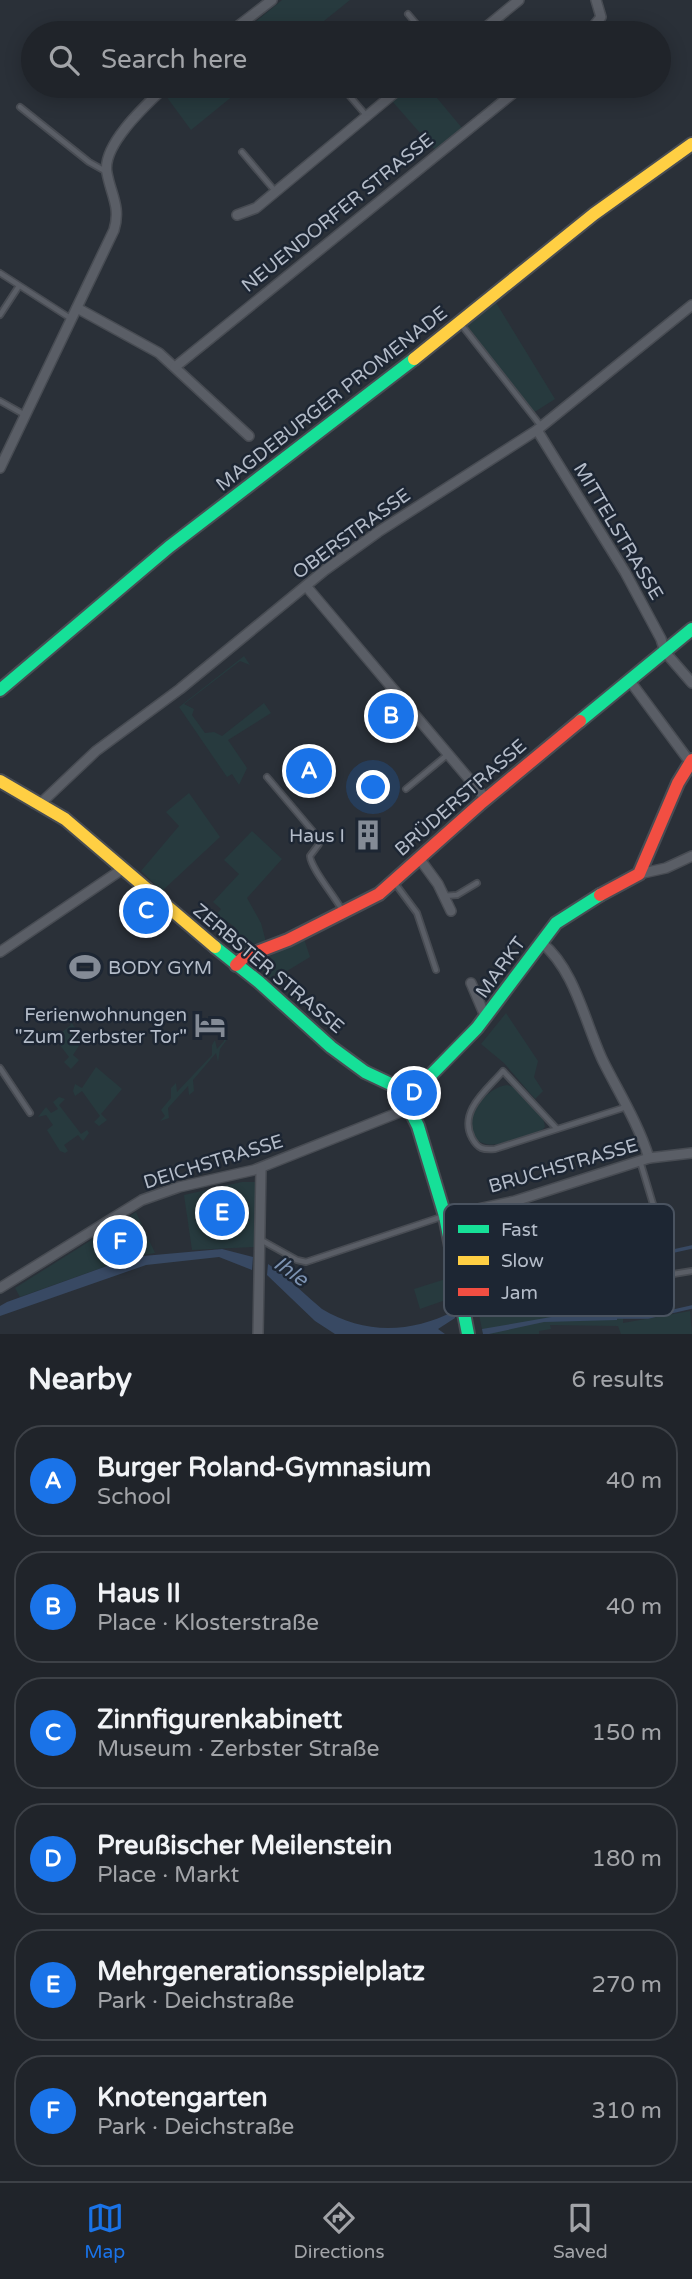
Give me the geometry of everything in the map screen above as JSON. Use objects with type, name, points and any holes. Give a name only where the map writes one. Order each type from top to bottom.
[{"type":"street","points":[[245,21],[272,0]]},
{"type":"street","points":[[494,21],[519,0]]},
{"type":"street","points":[[596,0],[601,16],[597,21]]},
{"type":"street","points":[[0,468],[117,220],[116,198],[106,172],[112,146],[155,98]]},
{"type":"street","points":[[237,215],[256,208],[389,98]]},
{"type":"street","name":"NEUENDORFER STRASSE","points":[[175,367],[507,98]]},
{"type":"street","name":"MAGDEBURGER PROMENADE","points":[[0,690],[169,547],[279,466],[583,222],[692,144]]},
{"type":"street","name":"OBERSTRASSE","points":[[40,804],[96,751],[180,689],[306,586],[378,532],[539,429],[692,305]]},
{"type":"street","points":[[77,308],[142,342],[175,367],[249,436]]},
{"type":"street","name":"MITTELSTRASSE","points":[[539,429],[625,572],[661,639],[665,652],[692,683]]},
{"type":"street","points":[[306,586],[486,799]]},
{"type":"street","name":"BRÜDERSTRASSE","points":[[236,965],[244,957],[344,914],[373,898],[486,799],[692,629]]},
{"type":"street","points":[[630,681],[691,761],[639,874]]},
{"type":"street","name":"ZERBSTER STRASSE","points":[[0,781],[40,804],[97,844],[331,1047],[365,1072],[398,1088]]},
{"type":"street","points":[[639,874],[666,868],[692,856]]},
{"type":"street","points":[[419,858],[451,911]]},
{"type":"street","points":[[0,952],[124,868]]},
{"type":"street","name":"MARKT","points":[[410,1108],[425,1081],[486,1018],[556,923],[578,906],[639,874]]},
{"type":"street","points":[[542,943],[562,966],[642,1136],[644,1159]]},
{"type":"street","points":[[471,984],[486,1018]]},
{"type":"street","points":[[425,1081],[398,1088],[410,1108],[444,1213]]},
{"type":"street","name":"DEICHSTRASSE","points":[[0,1288],[142,1200],[179,1187],[261,1168],[410,1108]]},
{"type":"street","name":"BRUCHSTRASSE","points":[[501,1204],[644,1159],[692,1153]]},
{"type":"street","points":[[258,1334],[261,1168]]},
{"type":"street","points":[[464,1316],[468,1334]]},
{"type":"lane","points":[[408,14],[414,21]]},
{"type":"lane","points":[[351,98],[367,116]]},
{"type":"lane","points":[[20,107],[89,162],[106,172]]},
{"type":"lane","points":[[242,152],[276,192]]},
{"type":"lane","points":[[0,273],[71,319]]},
{"type":"lane","points":[[0,315],[19,286]]},
{"type":"lane","name":"MITTELSTRASSE","points":[[460,322],[539,429]]},
{"type":"lane","points":[[0,401],[26,415]]},
{"type":"lane","points":[[407,789],[448,754]]},
{"type":"lane","points":[[267,777],[317,836],[319,844],[310,856],[311,864],[330,887],[344,914]]},
{"type":"lane","points":[[394,881],[417,913],[436,970]]},
{"type":"lane","points":[[443,896],[457,895],[477,883]]},
{"type":"lane","points":[[0,1068],[30,1113]]},
{"type":"lane","points":[[557,1129],[503,1071],[471,1108],[468,1116],[472,1139],[478,1147],[486,1150],[557,1129],[627,1107]]},
{"type":"lane","points":[[644,1159],[654,1204]]},
{"type":"lane","points":[[261,1240],[296,1260],[306,1262],[444,1216]]},
{"type":"lane","points":[[674,1274],[692,1271]]},
{"type":"green space","points":[[282,0],[350,0],[324,21],[257,21]]},
{"type":"green space","points":[[167,98],[230,98],[191,130]]},
{"type":"green space","points":[[396,98],[437,98],[462,128],[435,150],[392,101]]},
{"type":"green space","points":[[495,301],[555,399],[533,413],[467,326]]},
{"type":"green space","points":[[244,656],[250,665],[240,661],[184,704],[194,709],[192,715],[205,733],[214,732],[222,736],[264,703],[271,713],[228,740],[247,768],[239,785],[232,774],[227,777],[179,707]]},
{"type":"green space","points":[[189,793],[220,837],[162,891],[141,871],[179,826],[166,812]]},
{"type":"green space","points":[[252,831],[282,859],[247,898],[261,923],[266,942],[232,947],[229,946],[236,928],[217,914],[221,909],[213,902],[239,874],[224,860]]},
{"type":"green space","points":[[304,939],[310,957],[287,971],[282,969],[270,978],[256,963]]},
{"type":"green space","points":[[506,1013],[538,1061],[534,1077],[543,1091],[535,1099],[504,1063],[481,1044]]},
{"type":"green space","points":[[73,1015],[76,1017],[71,1022],[84,1040],[90,1035],[92,1038],[88,1045],[82,1041],[73,1055],[79,1060],[71,1069],[64,1062],[69,1057],[53,1036],[47,1040],[45,1036],[51,1030],[57,1036],[71,1025],[66,1019]]},
{"type":"green space","points":[[227,1034],[228,1038],[220,1049],[218,1062],[216,1053],[193,1080],[194,1091],[189,1095],[188,1086],[168,1108],[169,1118],[160,1121],[165,1116],[161,1110],[171,1098],[171,1088],[176,1083],[177,1092],[212,1055],[215,1040],[217,1049],[224,1041],[223,1036]]},
{"type":"green space","points":[[96,1067],[122,1089],[101,1114],[107,1120],[99,1126],[94,1122],[100,1116],[82,1091],[75,1096],[73,1091],[75,1084],[82,1088]]},
{"type":"green space","points":[[507,1085],[531,1102],[541,1114],[545,1127],[516,1140],[494,1144],[480,1142],[473,1134],[471,1123],[475,1111],[483,1099],[494,1090]]},
{"type":"green space","points":[[59,1097],[65,1099],[59,1105],[81,1134],[87,1130],[89,1133],[83,1141],[78,1135],[64,1145],[68,1151],[65,1153],[60,1151],[47,1130],[53,1125],[46,1115],[38,1117],[46,1107],[51,1113],[58,1109],[53,1102]]},
{"type":"green space","points":[[242,1182],[258,1182],[254,1247],[192,1250],[184,1195]]},
{"type":"green space","points":[[136,1212],[155,1253],[132,1257],[20,1297],[15,1288]]},
{"type":"green space","points":[[444,1280],[444,1301],[420,1309],[414,1289]]},
{"type":"green space","points":[[690,1311],[692,1334],[621,1334],[618,1326],[550,1325],[551,1329],[539,1331],[539,1334],[483,1334],[479,1316],[623,1316],[623,1323],[674,1316]]},
{"type":"water","points":[[222,1249],[253,1257],[252,1270],[219,1257],[146,1265],[0,1316],[0,1306],[7,1302],[132,1257]]},
{"type":"water","points":[[268,1264],[322,1309],[370,1327],[404,1327],[444,1316],[455,1318],[438,1329],[445,1334],[335,1334],[315,1321],[267,1275]]},
{"type":"water","points":[[557,1316],[617,1316],[617,1320],[544,1322],[489,1334],[483,1334],[482,1329]]},
{"type":"waterway","name":"Ihle","points":[[674,1251],[692,1247]]},
{"type":"waterway","name":"Ihle","points":[[674,1311],[692,1307]]},
{"type":"waterway","name":"Ihle","points":[[615,1317],[652,1316]]},
{"type":"traffic: fast","points":[[0,690],[169,547],[414,359]]},
{"type":"traffic: fast","points":[[580,721],[692,629]]},
{"type":"traffic: fast","points":[[399,1088],[425,1081],[477,1028],[556,923],[600,895]]},
{"type":"traffic: fast","points":[[215,947],[259,982],[331,1047],[365,1072],[399,1088],[418,1126],[444,1213]]},
{"type":"traffic: fast","points":[[464,1316],[468,1334]]},
{"type":"traffic: slow","points":[[414,359],[594,214],[692,144]]},
{"type":"traffic: slow","points":[[0,781],[65,819],[215,947]]},
{"type":"traffic: jam","points":[[236,965],[244,957],[288,940],[379,894],[480,804],[580,721]]},
{"type":"traffic: jam","points":[[600,895],[639,874],[678,783],[692,760]]},
{"type":"place","name":"Haus II","points":[[391,716]]},
{"type":"place","name":"Burger Roland-Gymnasium","points":[[309,771]]},
{"type":"place","name":"Haus I","points":[[368,835]]},
{"type":"place","name":"Zinnfigurenkabinett","points":[[146,911]]},
{"type":"place","name":"BODY GYM","points":[[85,967]]},
{"type":"place","name":"Ferienwohnungen \"Zum Zerbster Tor\"","points":[[210,1025]]},
{"type":"place","name":"Preußischer Meilenstein","points":[[414,1093]]},
{"type":"place","name":"Mehrgenerationsspielplatz","points":[[222,1213]]},
{"type":"place","name":"Knotengarten","points":[[120,1242]]}]
